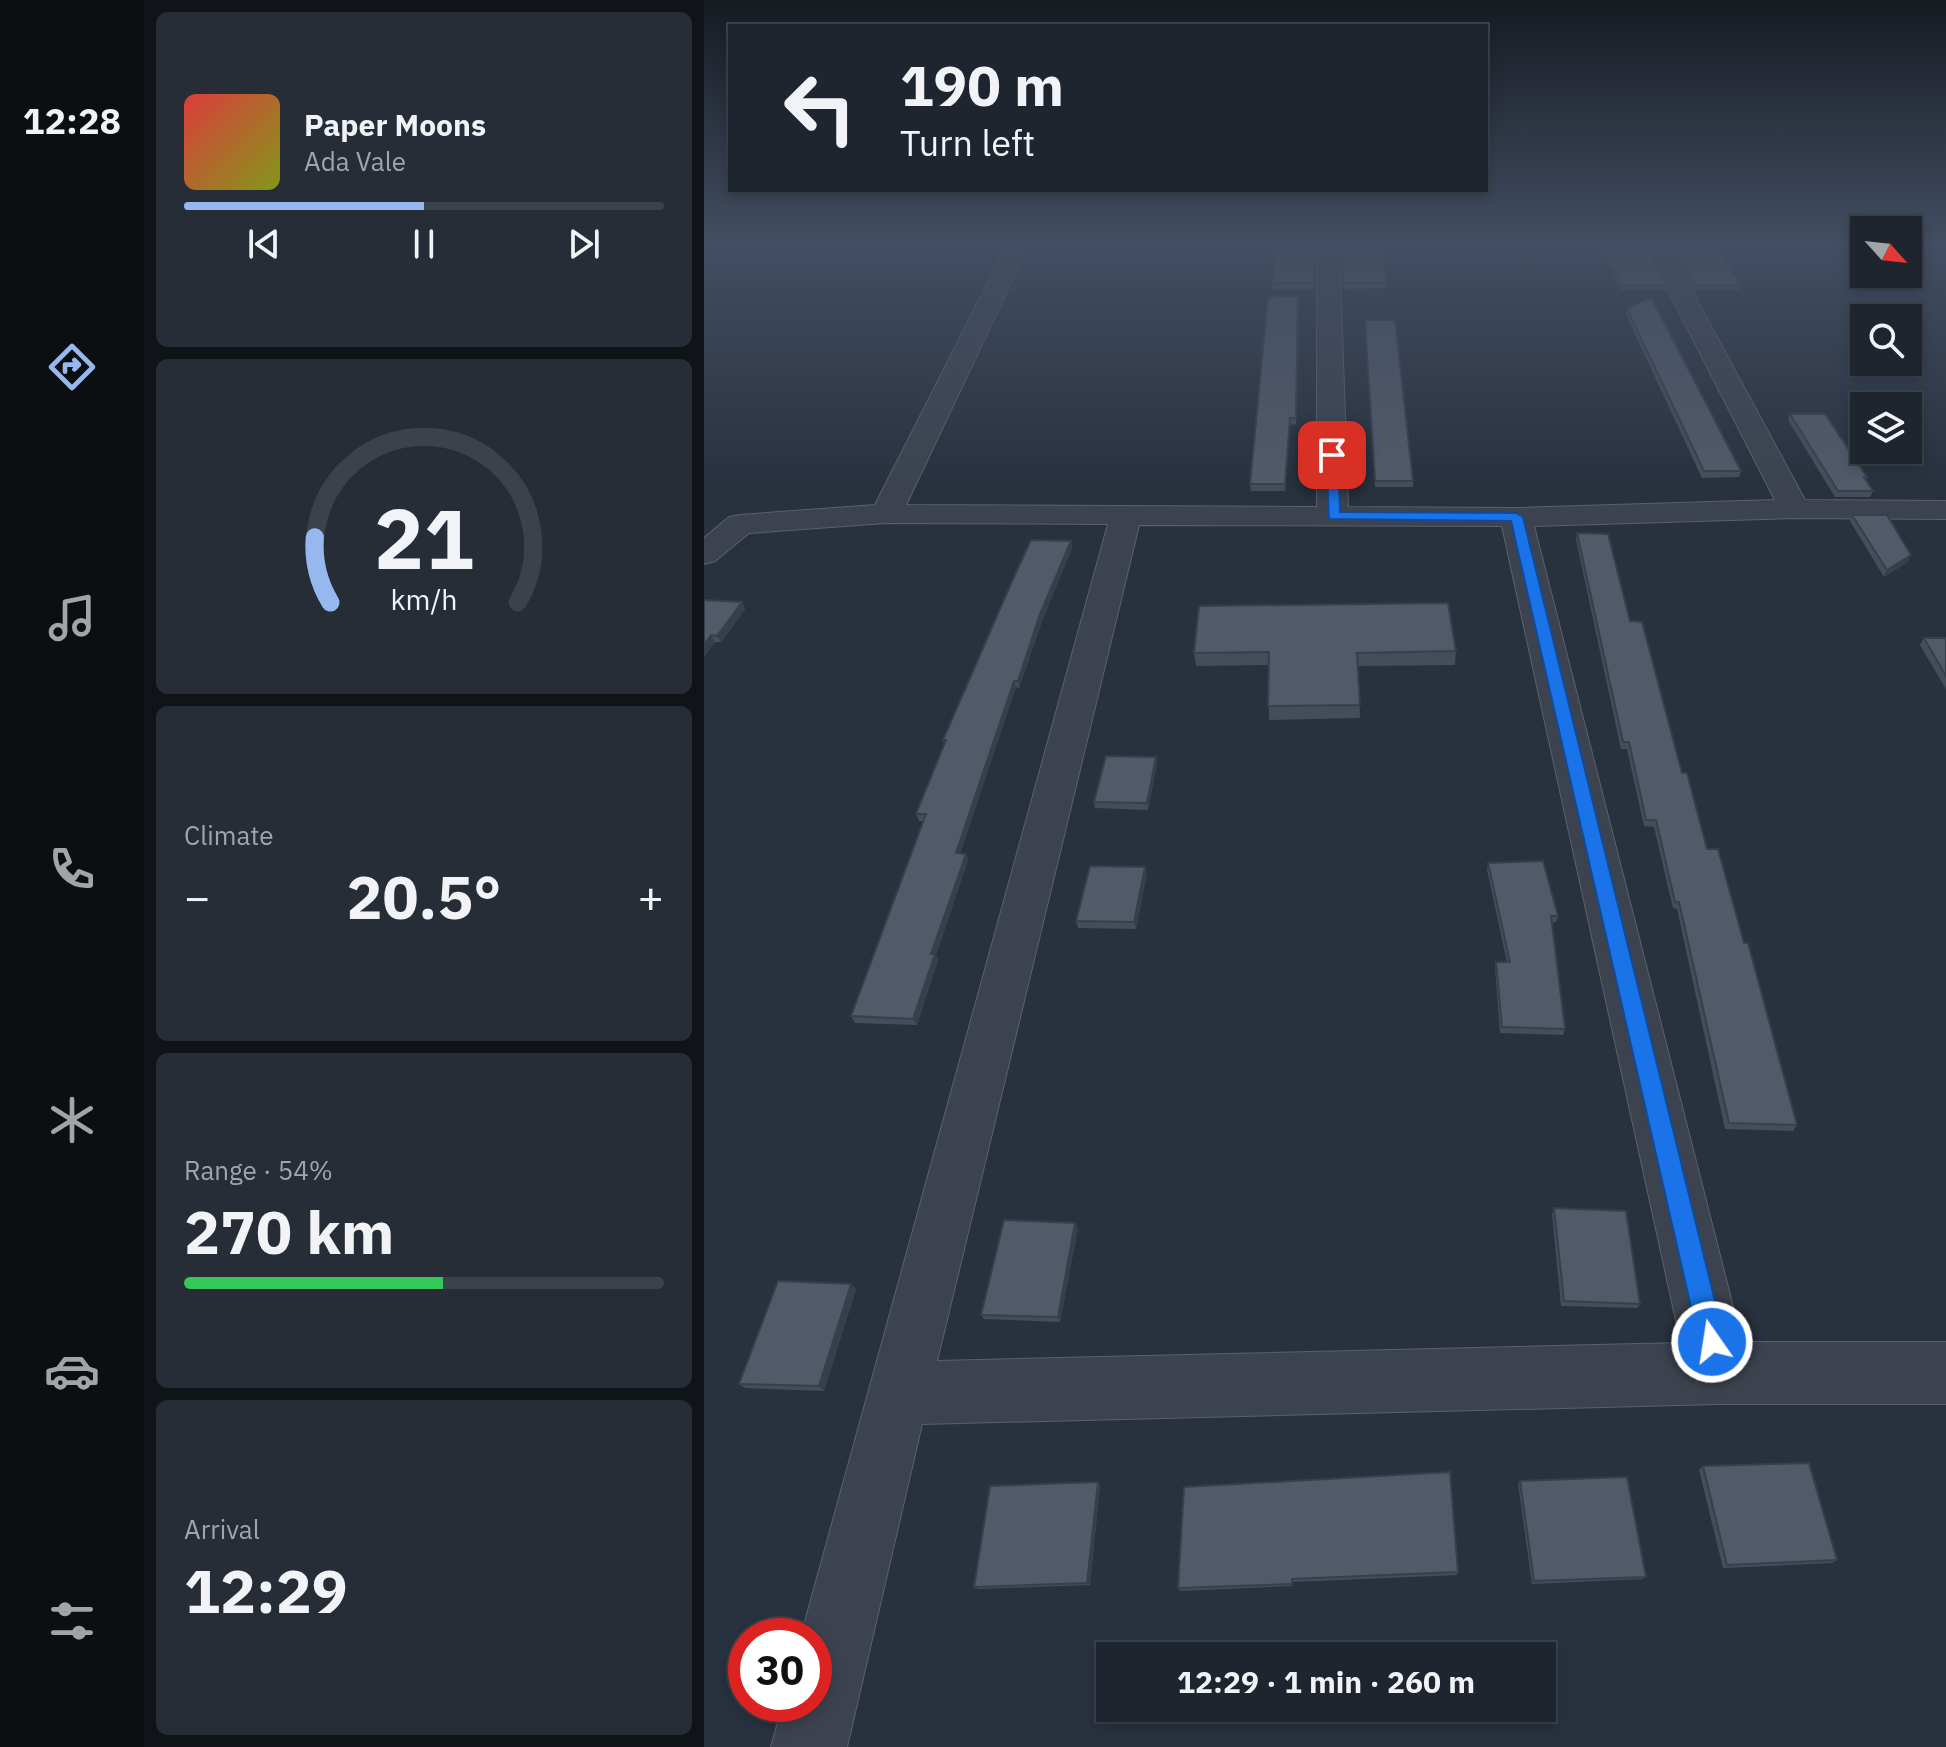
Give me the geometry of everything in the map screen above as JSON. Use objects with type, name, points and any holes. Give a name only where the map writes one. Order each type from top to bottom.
[{"type":"street","points":[[886,514],[980,323]]},
{"type":"street","points":[[1329,323],[1333,516]]},
{"type":"street","points":[[1697,323],[1795,509]]},
{"type":"street","points":[[704,554],[740,524],[886,514],[1516,517],[1795,509],[1933,510],[1946,545]]},
{"type":"street","points":[[809,1747],[1126,515]]},
{"type":"street","points":[[1516,517],[1719,1373]]},
{"type":"street","points":[[898,1393],[1719,1373],[1946,1373]]},
{"type":"building","points":[[1266,323],[1298,323],[1296,418],[1290,418],[1285,484],[1250,484]]},
{"type":"building","points":[[1365,323],[1395,323],[1413,481],[1375,481]]},
{"type":"building","points":[[1633,323],[1664,323],[1741,471],[1704,471]]},
{"type":"building","points":[[1790,414],[1825,414],[1850,452],[1850,464],[1858,464],[1873,491],[1838,491]]},
{"type":"building","points":[[1852,515],[1887,515],[1911,555],[1887,570]]},
{"type":"building","points":[[1577,533],[1608,534],[1630,621],[1642,622],[1682,773],[1687,773],[1707,849],[1718,849],[1744,943],[1748,943],[1797,1125],[1729,1123],[1679,902],[1675,902],[1656,820],[1646,820],[1629,742],[1623,742]]},
{"type":"building","points":[[1031,540],[1071,541],[1040,614],[1018,681],[1014,681],[956,853],[966,854],[931,954],[935,954],[913,1019],[851,1016],[926,814],[916,814],[946,740],[943,740]]},
{"type":"building","points":[[704,600],[742,602],[717,636],[711,635],[704,645]]},
{"type":"building","points":[[1448,603],[1456,651],[1357,653],[1360,705],[1268,706],[1269,652],[1194,653],[1199,606]]},
{"type":"building","points":[[1924,638],[1946,638],[1946,676]]},
{"type":"building","points":[[1106,756],[1156,757],[1147,803],[1094,802]]},
{"type":"building","points":[[1543,861],[1558,916],[1551,916],[1565,1029],[1502,1027],[1496,962],[1510,962],[1488,863]]},
{"type":"building","points":[[1090,866],[1145,867],[1134,922],[1076,921]]},
{"type":"building","points":[[1554,1208],[1626,1211],[1640,1304],[1564,1301]]},
{"type":"building","points":[[1004,1220],[1075,1223],[1058,1317],[981,1315]]},
{"type":"building","points":[[778,1281],[851,1284],[819,1386],[739,1384]]},
{"type":"building","points":[[1809,1463],[1837,1560],[1727,1565],[1703,1466]]},
{"type":"building","points":[[1450,1472],[1458,1572],[1292,1579],[1292,1584],[1178,1588],[1184,1487]]},
{"type":"building","points":[[1627,1477],[1646,1577],[1534,1581],[1520,1481]]},
{"type":"building","points":[[1098,1482],[1087,1583],[974,1587],[990,1486]]},
{"type":"route","points":[[1332,455],[1333,516],[1516,517],[1712,1342]]}]
